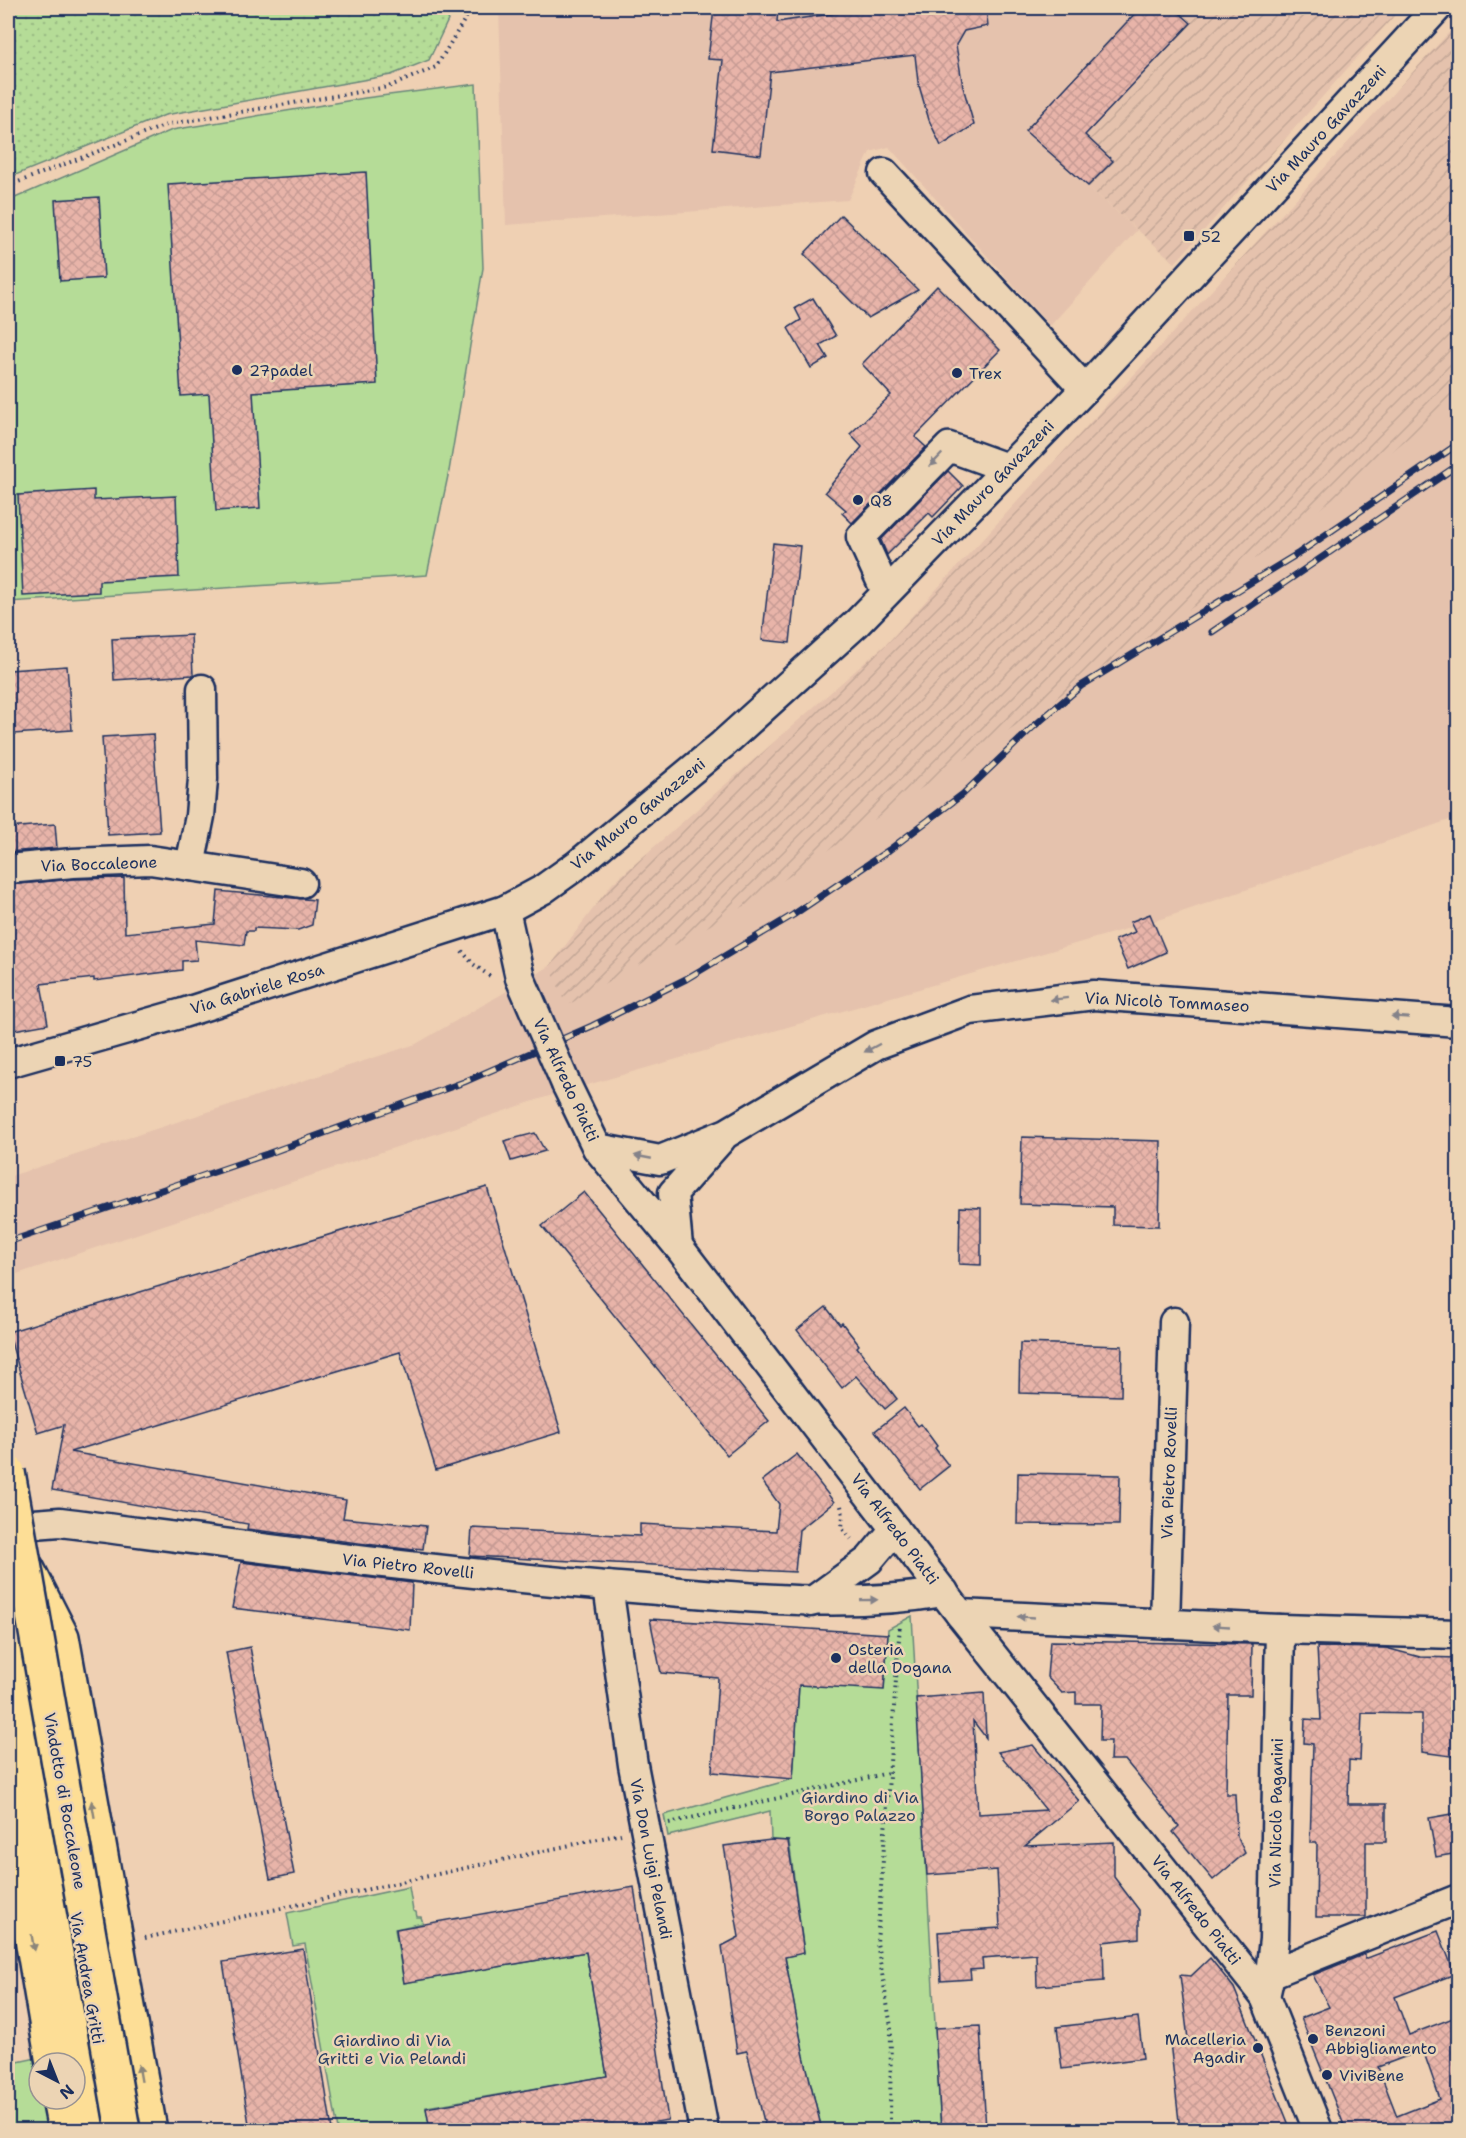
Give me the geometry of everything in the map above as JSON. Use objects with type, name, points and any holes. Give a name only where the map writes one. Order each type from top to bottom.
[{"type":"highway","name":"Viadotto di Boccaleone","points":[[8,1472],[16,1552],[123,2130]]},
{"type":"highway","points":[[16,1552],[44,1598],[62,1637],[150,2130]]},
{"type":"highway","name":"Viadotto di Boccaleone","points":[[8,1656],[93,2130]]},
{"type":"highway","points":[[8,1797],[51,2051]]},
{"type":"highway","points":[[61,2111],[65,2130]]},
{"type":"street","name":"Via Mauro Gavazzeni","points":[[505,910],[542,890],[577,865],[722,745],[856,623],[1085,389],[1437,8]]},
{"type":"street","points":[[884,174],[1085,389]]},
{"type":"street","points":[[886,592],[861,537],[949,447],[1007,468]]},
{"type":"street","points":[[190,866],[200,816],[203,778],[202,689]]},
{"type":"street","name":"Via Boccaleone","points":[[8,868],[150,860],[301,883]]},
{"type":"street","name":"Via Gabriele Rosa","points":[[8,1063],[183,1013],[505,910]]},
{"type":"street","name":"Via Alfredo Piatti","points":[[505,910],[508,981],[566,1084],[597,1148],[678,1246],[952,1603],[1267,1985],[1318,2130]]},
{"type":"street","name":"Via Nicolò Tommaseo","points":[[597,1148],[660,1160],[727,1133],[876,1045],[970,1011],[1095,995],[1458,1022]]},
{"type":"street","name":"Via Nicolò Tommaseo","points":[[678,1246],[673,1193],[727,1133]]},
{"type":"street","name":"Via Pietro Rovelli","points":[[1165,1624],[1174,1322]]},
{"type":"street","name":"Via Pietro Rovelli","points":[[8,1531],[34,1524],[60,1521],[409,1567],[811,1602],[902,1599],[1165,1624],[1458,1634]]},
{"type":"street","points":[[811,1602],[869,1560],[895,1529]]},
{"type":"street","name":"Via Andrea Gritti","points":[[16,1552],[23,1613],[113,2130]]},
{"type":"street","name":"Via Don Luigi Pelandi","points":[[608,1586],[633,1765],[704,2130]]},
{"type":"street","name":"Via Andrea Gritti","points":[[8,1615],[99,2130]]},
{"type":"street","name":"Via Nicolò Paganini","points":[[1267,1985],[1274,1939],[1280,1629]]},
{"type":"street","points":[[1267,1985],[1458,1899]]},
{"type":"path","points":[[8,186],[170,124],[388,87],[436,67],[468,14],[466,8]]},
{"type":"path","points":[[453,928],[462,952],[508,981]]},
{"type":"path","points":[[895,2130],[890,2121],[891,2027],[877,1943],[902,1599]]},
{"type":"path","points":[[141,1939],[645,1829],[888,1773]]},
{"type":"shaded area","points":[[499,8],[1140,8],[1026,131],[1137,230],[1050,326],[889,147],[870,152],[848,200],[506,225]]},
{"type":"shaded area","points":[[1140,8],[1401,8],[1175,263],[1025,131]]},
{"type":"shaded area","points":[[1458,23],[1458,817],[1164,918],[546,1097],[8,1277],[8,1177],[416,1044],[550,966],[613,883],[887,643]]},
{"type":"shaded area","points":[[1458,23],[1458,396],[1376,465],[1196,605],[748,904],[566,1006],[550,966],[611,885],[887,644]]},
{"type":"green space","points":[[8,8],[450,8],[451,14],[429,60],[391,75],[165,115],[8,178]]},
{"type":"green space","name":"27padel","points":[[476,84],[483,268],[449,471],[427,575],[8,602],[8,201],[172,130],[365,98]]},
{"type":"green space","name":"Giardino di Via Borgo Palazzo","points":[[912,1616],[941,2130],[822,2130],[804,2057],[785,1957],[804,1952],[789,1841],[771,1840],[770,1811],[668,1836],[664,1815],[793,1779],[799,1685],[884,1689],[888,1629]]},
{"type":"green space","name":"Giardino di Via Gritti e Via Pelandi","points":[[409,1887],[413,1911],[416,1912],[417,1917],[421,1917],[423,1923],[395,1929],[404,1983],[586,1952],[607,2076],[426,2107],[430,2130],[338,2130],[305,1944],[293,1946],[287,1913]]},
{"type":"green space","points":[[27,2060],[27,2111],[51,2111],[54,2130],[8,2130],[8,2064]]},
{"type":"building","points":[[729,8],[778,8],[777,22],[870,8],[986,8],[988,26],[964,31],[956,45],[963,87],[974,125],[941,146],[929,120],[918,82],[915,55],[770,72],[761,155],[713,149],[723,60],[708,59],[714,9],[729,11]]},
{"type":"building","points":[[1140,8],[1174,8],[1191,23],[1085,135],[1113,161],[1088,186],[1025,131]]},
{"type":"building","points":[[366,172],[377,384],[253,392],[260,508],[216,511],[209,394],[181,396],[168,184]]},
{"type":"building","points":[[99,197],[104,278],[60,281],[55,200]]},
{"type":"building","points":[[841,215],[918,290],[868,318],[804,254]]},
{"type":"building","points":[[937,286],[1000,350],[915,437],[926,447],[852,523],[842,513],[846,510],[825,492],[862,447],[850,434],[891,395],[862,364]]},
{"type":"building","points":[[813,298],[836,336],[820,345],[828,358],[811,368],[788,328],[801,320],[795,308]]},
{"type":"building","points":[[948,471],[963,486],[933,517],[929,513],[887,555],[881,540]]},
{"type":"building","points":[[94,490],[94,500],[176,496],[179,577],[99,581],[99,592],[23,596],[18,495]]},
{"type":"building","points":[[773,543],[800,546],[790,643],[762,640]]},
{"type":"building","points":[[191,635],[193,675],[114,680],[112,639]]},
{"type":"building","points":[[67,666],[72,730],[13,734],[9,670]]},
{"type":"building","points":[[153,734],[160,832],[108,835],[102,737]]},
{"type":"building","points":[[55,824],[57,848],[8,852],[8,828]]},
{"type":"building","points":[[124,878],[125,933],[215,924],[218,891],[315,900],[312,925],[298,930],[254,928],[254,931],[246,931],[244,945],[195,940],[197,960],[182,961],[182,970],[94,981],[94,978],[41,984],[48,1024],[8,1031],[8,885],[74,879]]},
{"type":"building","points":[[1150,914],[1166,952],[1128,969],[1115,940],[1135,932],[1130,922]]},
{"type":"building","points":[[535,1133],[545,1151],[511,1161],[504,1141]]},
{"type":"building","points":[[1022,1137],[1161,1141],[1159,1226],[1113,1225],[1113,1207],[1020,1204]]},
{"type":"building","points":[[487,1187],[561,1432],[436,1470],[400,1352],[70,1452],[346,1500],[343,1518],[426,1526],[423,1549],[414,1548],[414,1550],[247,1529],[248,1524],[52,1490],[64,1425],[38,1433],[8,1332]]},
{"type":"building","points":[[584,1192],[769,1421],[727,1455],[542,1226]]},
{"type":"building","points":[[960,1207],[981,1208],[981,1265],[959,1264]]},
{"type":"building","points":[[826,1307],[859,1345],[857,1347],[897,1399],[885,1409],[856,1376],[842,1388],[797,1330]]},
{"type":"building","points":[[1020,1343],[1122,1346],[1121,1396],[1019,1393]]},
{"type":"building","points":[[904,1408],[918,1426],[921,1424],[949,1466],[920,1489],[875,1431]]},
{"type":"building","points":[[797,1454],[834,1502],[799,1530],[795,1572],[470,1556],[472,1528],[640,1536],[640,1524],[776,1531],[779,1504],[762,1481]]},
{"type":"building","points":[[1018,1473],[1120,1475],[1119,1525],[1017,1524]]},
{"type":"building","points":[[241,1562],[412,1583],[410,1630],[232,1608]]},
{"type":"building","points":[[650,1619],[888,1634],[884,1690],[799,1685],[793,1779],[712,1772],[718,1678],[661,1673]]},
{"type":"building","points":[[1050,1641],[1252,1644],[1251,1695],[1228,1695],[1226,1794],[1235,1794],[1237,1836],[1245,1853],[1213,1880],[1173,1832],[1179,1826],[1125,1760],[1110,1760],[1111,1741],[1100,1741],[1101,1704],[1076,1704],[1076,1692],[1062,1693],[1047,1677]]},
{"type":"building","points":[[250,1647],[294,1874],[270,1879],[226,1652]]},
{"type":"building","points":[[1317,1647],[1386,1648],[1420,1657],[1458,1658],[1458,1757],[1422,1752],[1422,1714],[1362,1713],[1360,1761],[1349,1760],[1348,1804],[1386,1804],[1386,1842],[1366,1842],[1366,1917],[1316,1917],[1317,1843],[1310,1843],[1313,1744],[1304,1743],[1305,1719],[1321,1720]]},
{"type":"building","points":[[984,1693],[986,1738],[973,1721],[978,1814],[1046,1810],[998,1752],[1033,1745],[1079,1801],[1025,1846],[1114,1842],[1114,1877],[1139,1910],[1139,1938],[1103,1942],[1104,1981],[1037,1986],[1036,1954],[982,1958],[983,1969],[970,1970],[971,1979],[941,1981],[938,1932],[1000,1928],[997,1870],[927,1875],[916,1698]]},
{"type":"building","points":[[1458,1813],[1458,1853],[1436,1857],[1429,1818]]},
{"type":"building","points":[[771,1840],[788,1841],[804,1953],[785,1957],[804,2056],[822,2130],[766,2130],[747,2051],[737,2053],[722,1946],[739,1937],[724,1846]]},
{"type":"building","points":[[634,1887],[668,2120],[609,2130],[430,2130],[426,2108],[607,2076],[586,1952],[404,1983],[396,1929]]},
{"type":"building","points":[[1438,1931],[1455,1974],[1395,1997],[1409,2035],[1458,2016],[1458,2130],[1346,2130],[1301,2018],[1329,2007],[1313,1975],[1365,1954],[1365,1959]],"holes":[[[1423,2050],[1440,2099],[1397,2116],[1378,2067]]]},
{"type":"building","points":[[303,1949],[332,2130],[250,2130],[223,1962]]},
{"type":"building","points":[[1210,1958],[1234,1988],[1291,2130],[1180,2130],[1170,2042],[1188,2039],[1180,1975],[1191,1976]]},
{"type":"building","points":[[1138,2017],[1143,2058],[1062,2069],[1057,2027]]},
{"type":"building","points":[[980,2026],[986,2130],[941,2130],[935,2028]]},
{"type":"railway","points":[[8,1242],[267,1154],[464,1082],[592,1026],[686,979],[793,915],[889,850],[963,794],[1033,727],[1081,686],[1299,553],[1458,444]]},
{"type":"railway","points":[[1212,632],[1458,465]]},
{"type":"place","name":"52","points":[[1189,236]]},
{"type":"place","name":"27padel","points":[[237,370]]},
{"type":"place","name":"Trex","points":[[957,373]]},
{"type":"place","name":"Q8","points":[[858,500]]},
{"type":"place","name":"75","points":[[60,1061]]},
{"type":"place","name":"Osteria della Dogana","points":[[836,1658]]},
{"type":"place","name":"Benzoni Abbigliamento","points":[[1313,2039]]},
{"type":"place","name":"Macelleria Agadir","points":[[1258,2048]]},
{"type":"place","name":"ViviBene","points":[[1327,2075]]}]
